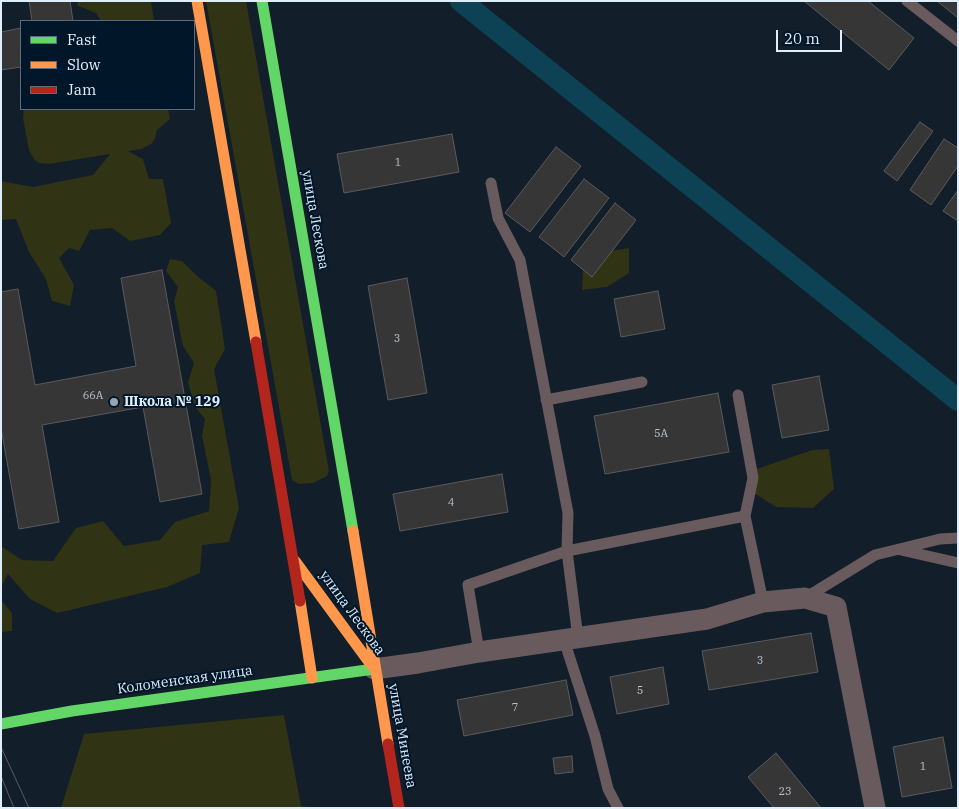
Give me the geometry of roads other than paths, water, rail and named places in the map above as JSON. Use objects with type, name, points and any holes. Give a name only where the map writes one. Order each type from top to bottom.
[{"type":"main road","name":"улица Лескова","points":[[196,1],[292,558],[374,669]]},
{"type":"main road","name":"улица Лескова","points":[[262,1],[344,474],[374,669]]},
{"type":"main road","points":[[350,576],[355,548]]},
{"type":"main road","points":[[292,558],[312,678]]},
{"type":"main road","points":[[310,582],[325,589],[332,588]]},
{"type":"main road","name":"Коломенская улица","points":[[1,724],[72,711],[374,669]]},
{"type":"main road","name":"улица Минеева","points":[[374,669],[399,808]]},
{"type":"street","points":[[374,669],[707,619],[763,602],[805,598],[836,607],[876,808]]},
{"type":"lane","points":[[907,1],[958,41]]},
{"type":"lane","points":[[491,183],[498,218],[520,260],[568,513],[571,639],[608,789],[618,808]]},
{"type":"lane","points":[[546,400],[642,382]]},
{"type":"lane","points":[[738,395],[753,478],[745,516],[763,602]]},
{"type":"lane","points":[[479,652],[468,585],[568,551],[745,516]]},
{"type":"lane","points":[[805,598],[875,555],[940,539],[958,538]]},
{"type":"lane","points":[[900,549],[958,563]]},
{"type":"waterway","points":[[461,1],[958,400]]},
{"type":"tram line","points":[[1,747],[29,808]]},
{"type":"tram line","points":[[1,776],[14,808]]},
{"type":"place","name":"Школа № 129","points":[[114,402]]}]
